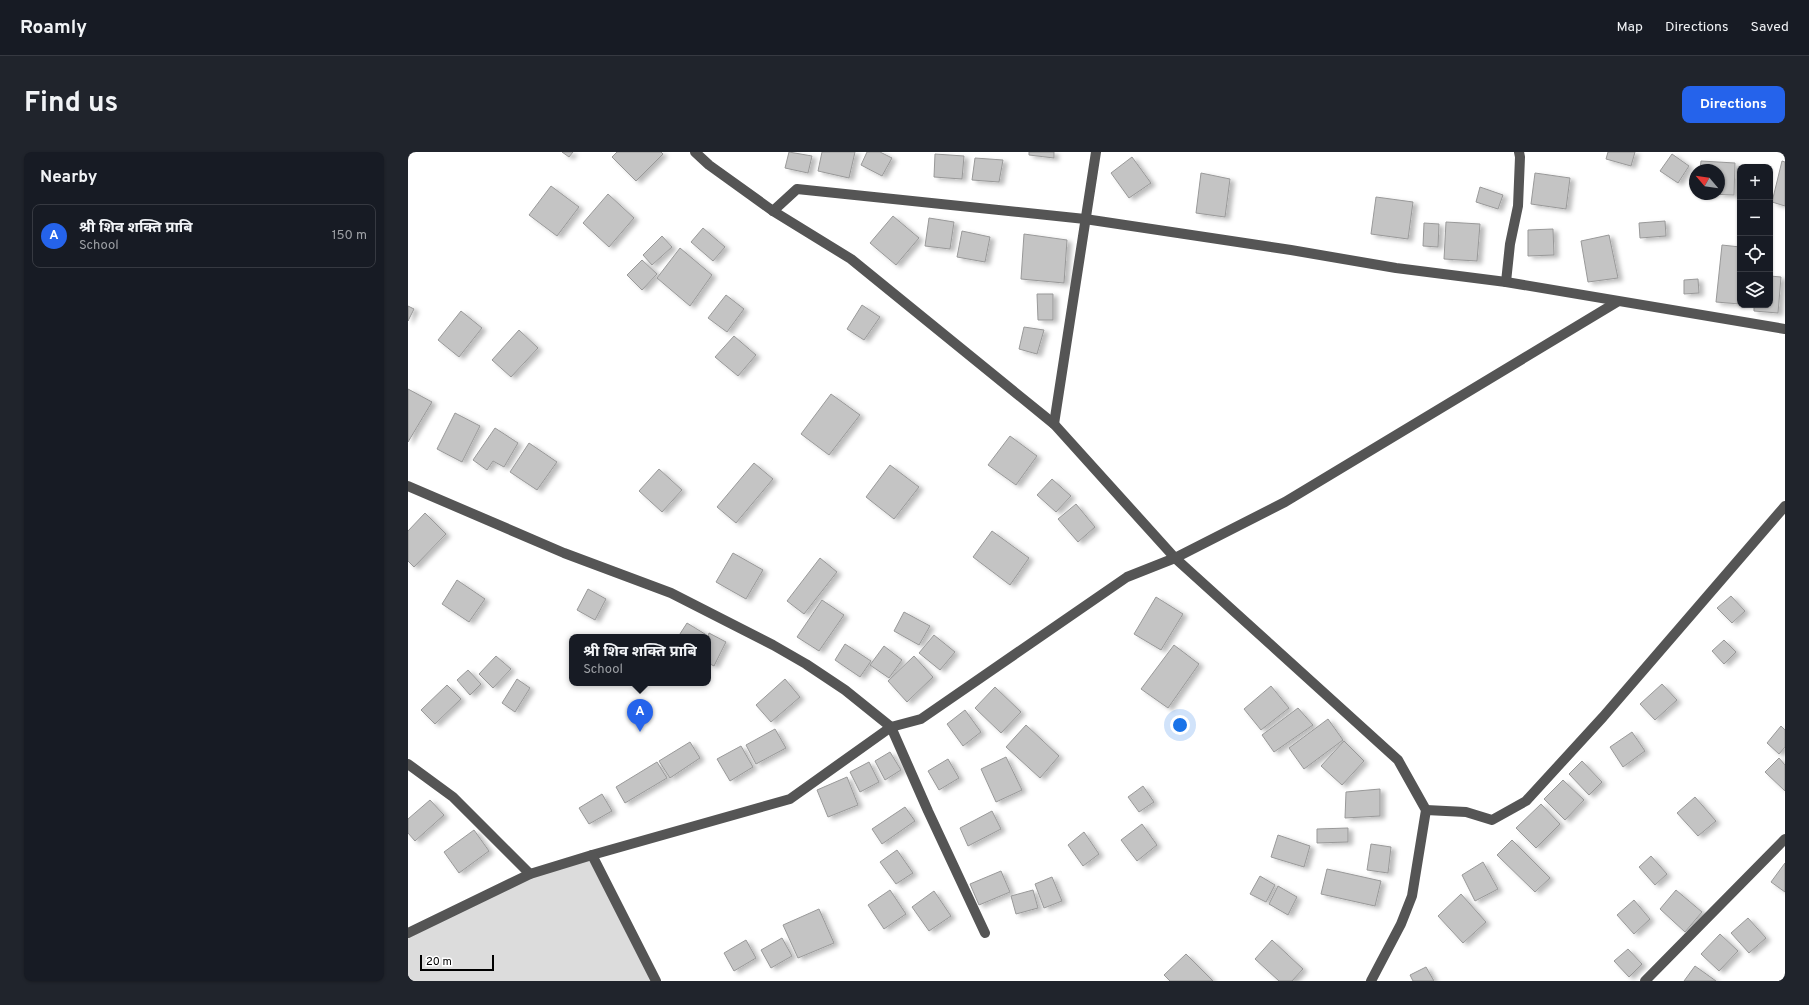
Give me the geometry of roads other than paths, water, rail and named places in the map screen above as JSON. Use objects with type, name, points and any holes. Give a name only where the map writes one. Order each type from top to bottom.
[{"type":"street","points":[[695,152],[709,165],[773,211],[851,259],[1054,424],[1175,558],[1398,760],[1426,810],[1412,896],[1401,924],[1371,981]]},
{"type":"street","points":[[1054,424],[1096,152]]},
{"type":"street","points":[[1506,282],[1510,244],[1518,206],[1519,152]]},
{"type":"street","points":[[773,211],[797,189],[1085,219],[1291,250],[1396,268],[1506,282],[1617,302],[1785,329]]},
{"type":"street","points":[[408,933],[530,874],[790,799],[891,727],[921,719],[1127,577],[1175,558],[1285,502],[1617,302]]},
{"type":"street","points":[[408,486],[564,553],[671,593],[806,664],[845,690],[891,727],[928,811],[985,933]]},
{"type":"street","points":[[1426,810],[1466,812],[1492,820],[1526,801],[1603,717],[1785,506]]},
{"type":"street","points":[[408,764],[453,797],[530,874]]},
{"type":"street","points":[[1645,981],[1785,839]]},
{"type":"street","points":[[592,856],[656,981]]},
{"type":"place","name":"श्री शिव शक्ति प्राबि","points":[[640,732]]}]
